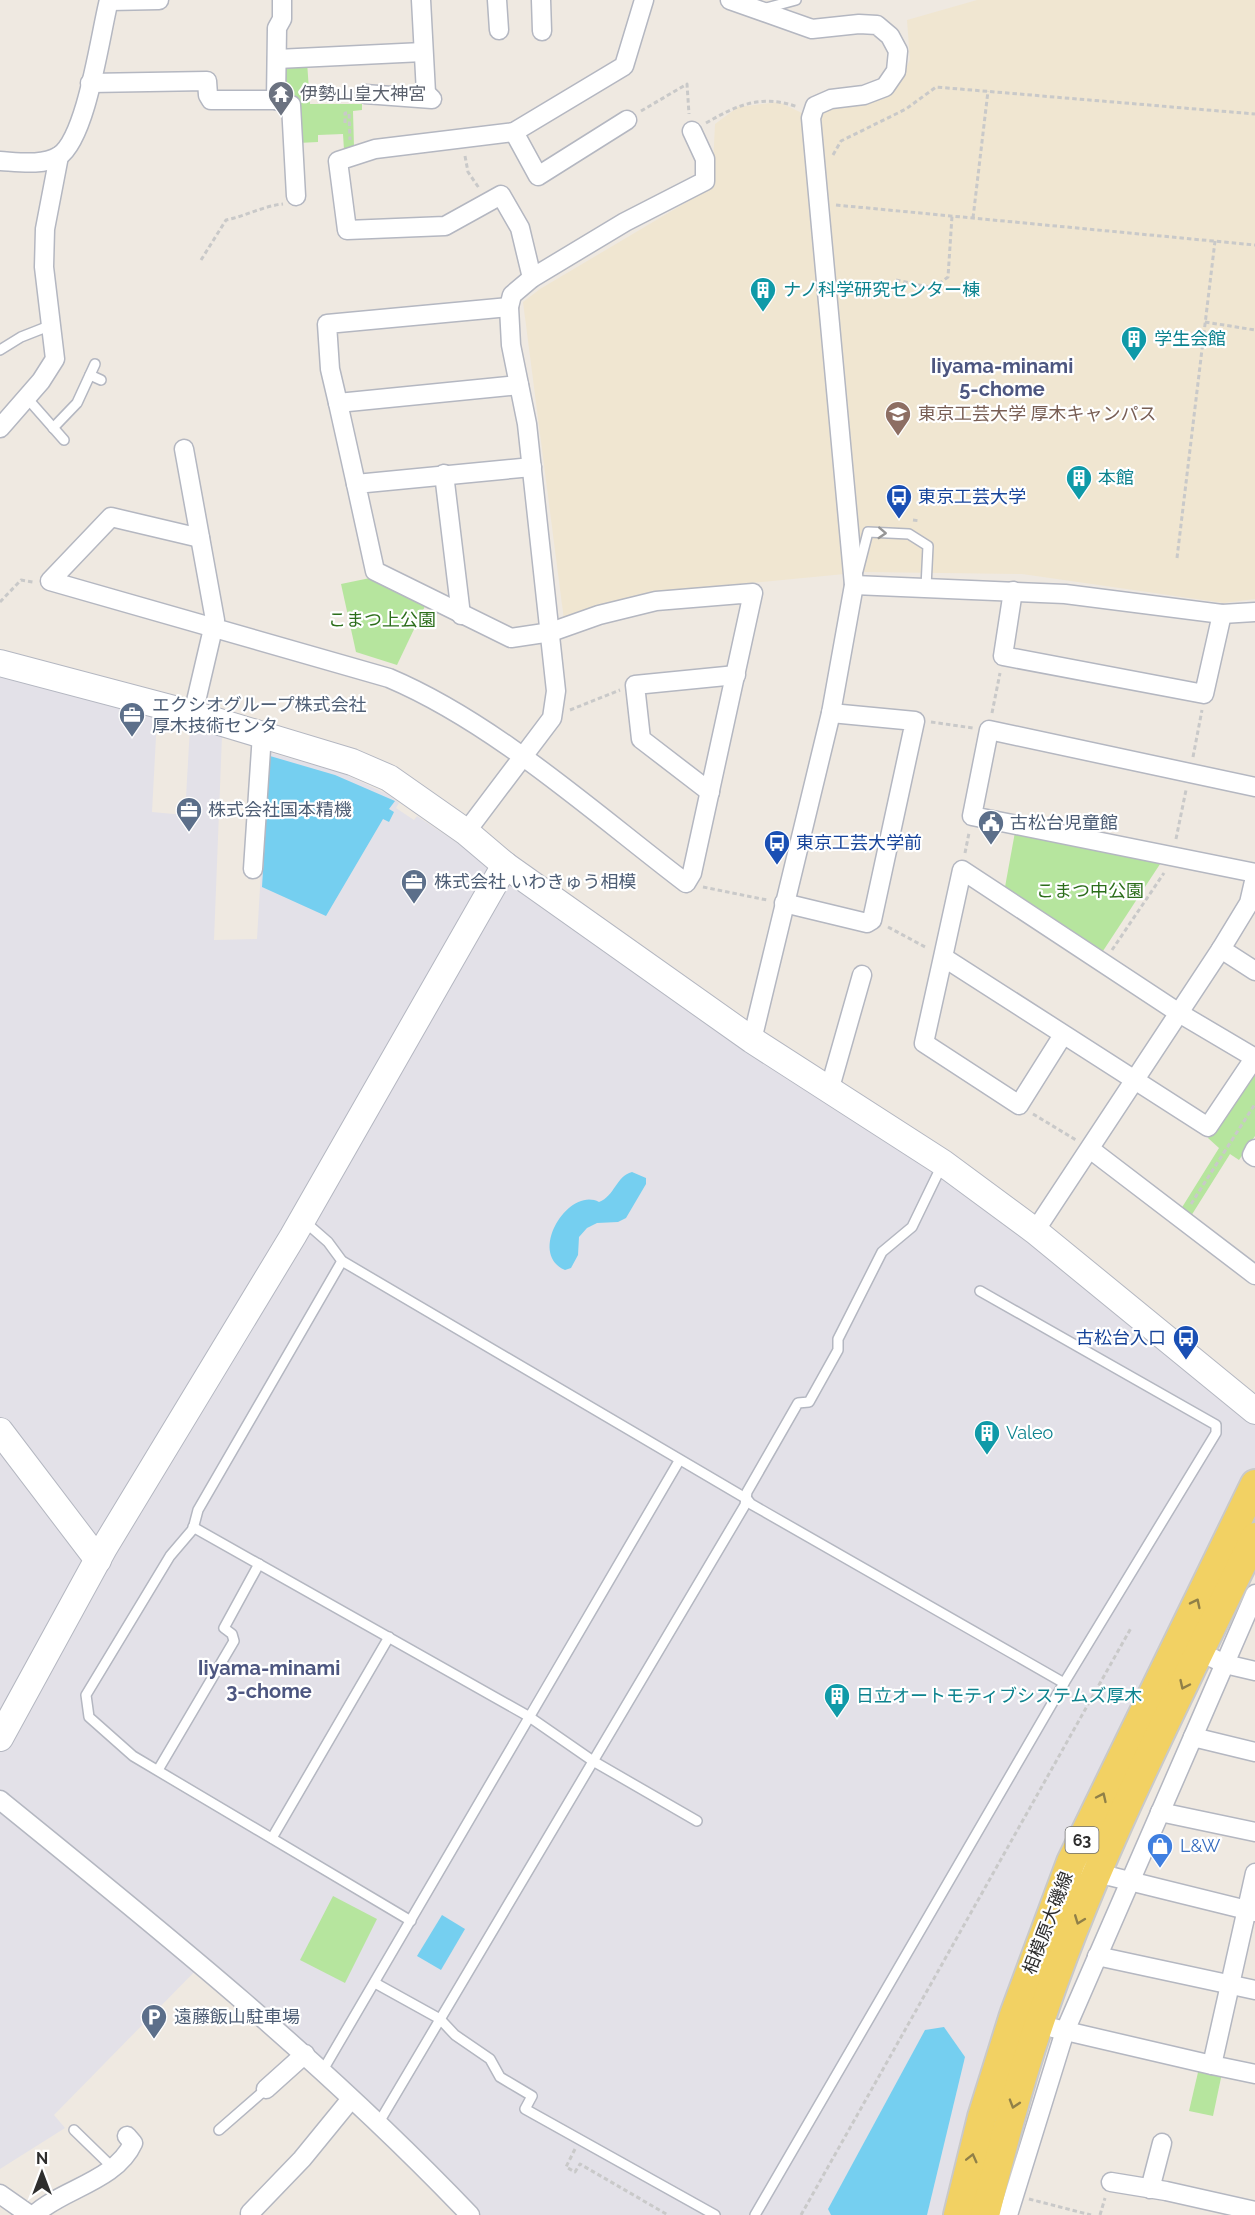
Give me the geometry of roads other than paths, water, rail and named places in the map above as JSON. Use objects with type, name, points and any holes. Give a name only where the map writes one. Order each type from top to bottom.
[{"type":"main road","name":"相模原大磯線","points":[[986,2215],[1006,2132],[1039,2024],[1096,1874],[1255,1484]]},
{"type":"main road","name":"相模原大磯線","points":[[958,2215],[982,2117],[1039,2024],[1071,1862],[1189,1646],[1255,1537]]},
{"type":"street","points":[[0,428],[27,398],[55,359],[49,326],[44,267],[45,229],[59,156],[76,135],[90,83],[106,4],[159,0]]},
{"type":"street","points":[[276,100],[278,59],[276,28],[282,19],[282,0]]},
{"type":"street","points":[[365,94],[432,99],[426,93],[421,0]]},
{"type":"street","points":[[497,0],[499,30]]},
{"type":"street","points":[[540,31],[541,0]]},
{"type":"street","points":[[532,278],[520,228],[501,195],[445,226],[347,230],[338,161],[375,149],[514,132],[624,66],[644,0]]},
{"type":"street","points":[[730,0],[813,29],[859,24],[877,25],[890,36],[898,51],[896,71],[885,87],[864,95],[831,99],[815,106],[811,118],[854,585],[831,713],[752,1040]]},
{"type":"street","points":[[278,59],[423,52]]},
{"type":"street","points":[[90,83],[207,81],[208,95],[211,100],[276,100],[291,105],[296,196]]},
{"type":"street","points":[[514,132],[538,176],[587,150],[627,120]]},
{"type":"street","points":[[466,832],[552,718],[556,691],[532,467],[511,345],[509,307],[512,295],[532,278],[625,222],[705,180],[705,159],[692,132]]},
{"type":"street","points":[[0,161],[30,162],[59,156]]},
{"type":"street","points":[[200,538],[111,517],[50,581],[389,678],[425,693],[456,711],[523,759],[686,883],[692,873],[753,593],[656,601],[599,615],[550,632],[511,638],[375,571],[330,369],[327,324],[509,307]]},
{"type":"street","points":[[338,403],[519,385]]},
{"type":"street","points":[[183,449],[215,620],[194,714]]},
{"type":"street","points":[[356,484],[532,467]]},
{"type":"street","points":[[444,474],[461,615]]},
{"type":"street","points":[[854,585],[1065,594],[1222,614],[1255,612]]},
{"type":"street","points":[[1013,591],[1003,656],[1204,694],[1222,614]]},
{"type":"street","points":[[0,663],[262,734],[352,762],[389,778],[466,832],[505,865],[752,1040],[943,1163],[1035,1231],[1255,1411]]},
{"type":"street","points":[[710,792],[641,739],[635,685],[736,675]]},
{"type":"street","points":[[784,903],[867,923],[872,920],[915,721],[831,713]]},
{"type":"street","points":[[1035,1231],[1252,904],[1255,875],[1173,855],[972,816],[988,730],[1255,787]]},
{"type":"street","points":[[249,860],[262,734]]},
{"type":"street","points":[[0,1738],[98,1560],[302,1220],[505,865]]},
{"type":"street","points":[[944,957],[1208,1127],[1253,1060],[1251,1055],[1179,1013],[1105,962],[962,870],[924,1043],[1019,1105],[1063,1035]]},
{"type":"street","points":[[1221,949],[1255,971]]},
{"type":"street","points":[[829,1091],[862,975]]},
{"type":"street","points":[[1090,1149],[1255,1275]]},
{"type":"street","points":[[1255,1149],[1252,1155],[1255,1157]]},
{"type":"street","points":[[0,1431],[98,1560]]},
{"type":"street","points":[[1008,2215],[1014,2195],[1039,2024],[1097,1956],[1255,1594]]},
{"type":"street","points":[[1189,1646],[1225,1664],[1255,1671]]},
{"type":"street","points":[[1193,1737],[1255,1752]]},
{"type":"street","points":[[0,1800],[182,1947],[324,2070],[470,2215]]},
{"type":"street","points":[[1160,1812],[1255,1832]]},
{"type":"street","points":[[1071,1862],[1096,1874],[1251,1911]]},
{"type":"street","points":[[1212,2065],[1230,1985],[1251,1911],[1255,1873]]},
{"type":"street","points":[[1097,1956],[1255,1990]]},
{"type":"street","points":[[1039,2024],[1255,2074]]},
{"type":"street","points":[[266,2089],[304,2054]]},
{"type":"street","points":[[250,2213],[351,2099]]},
{"type":"street","points":[[0,2194],[32,2215],[128,2153],[133,2143],[127,2136]]},
{"type":"street","points":[[1150,2189],[1162,2143]]},
{"type":"street","points":[[279,2155],[293,2167]]},
{"type":"street","points":[[1111,2182],[1255,2211]]},
{"type":"lane","points":[[758,10],[796,0]]},
{"type":"lane","points":[[0,350],[21,336],[49,326]]},
{"type":"lane","points":[[53,428],[77,403],[95,364]]},
{"type":"lane","points":[[90,375],[101,380]]},
{"type":"lane","points":[[27,398],[64,440]]},
{"type":"lane","points":[[854,585],[868,532],[909,534],[928,546],[926,587]]},
{"type":"lane","points":[[378,2124],[747,1499],[747,1492],[798,1403],[809,1402],[838,1350],[838,1339],[882,1252],[912,1227],[943,1163]]},
{"type":"lane","points":[[302,1220],[328,1242],[342,1261],[747,1499],[751,1504],[1064,1683]]},
{"type":"lane","points":[[342,1261],[198,1510],[193,1527],[170,1556],[86,1695],[89,1717],[134,1756],[411,1920]]},
{"type":"lane","points":[[755,2215],[1064,1683],[1216,1433],[1216,1425],[980,1291]]},
{"type":"lane","points":[[324,2070],[529,1721],[528,1716],[679,1461]]},
{"type":"lane","points":[[193,1527],[528,1716],[593,1761],[697,1821]]},
{"type":"lane","points":[[158,1770],[234,1641],[232,1634],[224,1629],[259,1564]]},
{"type":"lane","points":[[272,1838],[389,1638]]},
{"type":"lane","points":[[375,1983],[440,2019],[455,2035],[490,2060],[500,2077],[532,2096],[525,2109],[716,2215]]},
{"type":"lane","points":[[219,2130],[266,2089]]},
{"type":"lane","points":[[74,2130],[111,2166]]},
{"type":"water","points":[[270,756],[335,775],[395,801],[389,809],[394,812],[389,822],[383,819],[326,916],[262,887]]},
{"type":"water","points":[[632,1172],[646,1178],[646,1184],[626,1218],[618,1222],[597,1223],[587,1228],[579,1237],[578,1255],[571,1268],[565,1270],[554,1262],[550,1250],[551,1237],[556,1224],[565,1212],[575,1204],[587,1200],[599,1202],[609,1195],[622,1178]]},
{"type":"water","points":[[442,1915],[465,1929],[441,1970],[417,1956]]},
{"type":"water","points":[[944,2027],[965,2057],[927,2215],[831,2215],[828,2209],[925,2030]]},
{"type":"place","name":"伊勢山皇大神宮","points":[[281,117]]},
{"type":"place","name":"ナノ科学研究センター棟","points":[[763,313]]},
{"type":"place","name":"学生会館","points":[[1134,362]]},
{"type":"place","name":"東京工芸大学 厚木キャンパス","points":[[898,437]]},
{"type":"place","name":"本館","points":[[1079,501]]},
{"type":"place","name":"東京工芸大学","points":[[899,520]]},
{"type":"place","name":"エクシオグループ株式会社 厚木技術センタ","points":[[132,738]]},
{"type":"place","name":"株式会社国本精機","points":[[189,833]]},
{"type":"place","name":"古松台児童館","points":[[991,846]]},
{"type":"place","name":"東京工芸大学前","points":[[777,866]]},
{"type":"place","name":"株式会社 いわきゅう相模","points":[[414,905]]},
{"type":"place","name":"古松台入口","points":[[1186,1361]]},
{"type":"place","name":"Valeo","points":[[987,1456]]},
{"type":"place","name":"日立オートモティブシステムズ厚木","points":[[837,1719]]},
{"type":"place","name":"L&W","points":[[1160,1869]]},
{"type":"place","name":"遠藤飯山駐車場","points":[[154,2040]]},
{"type":"district","name":"Iiyama-minami 5-chome","points":[[1002,378]]},
{"type":"district","name":"Iiyama-minami 3-chome","points":[[269,1680]]},
{"type":"park label","name":"こまつ上公園","points":[[382,620]]},
{"type":"park label","name":"こまつ中公園","points":[[1090,891]]}]
